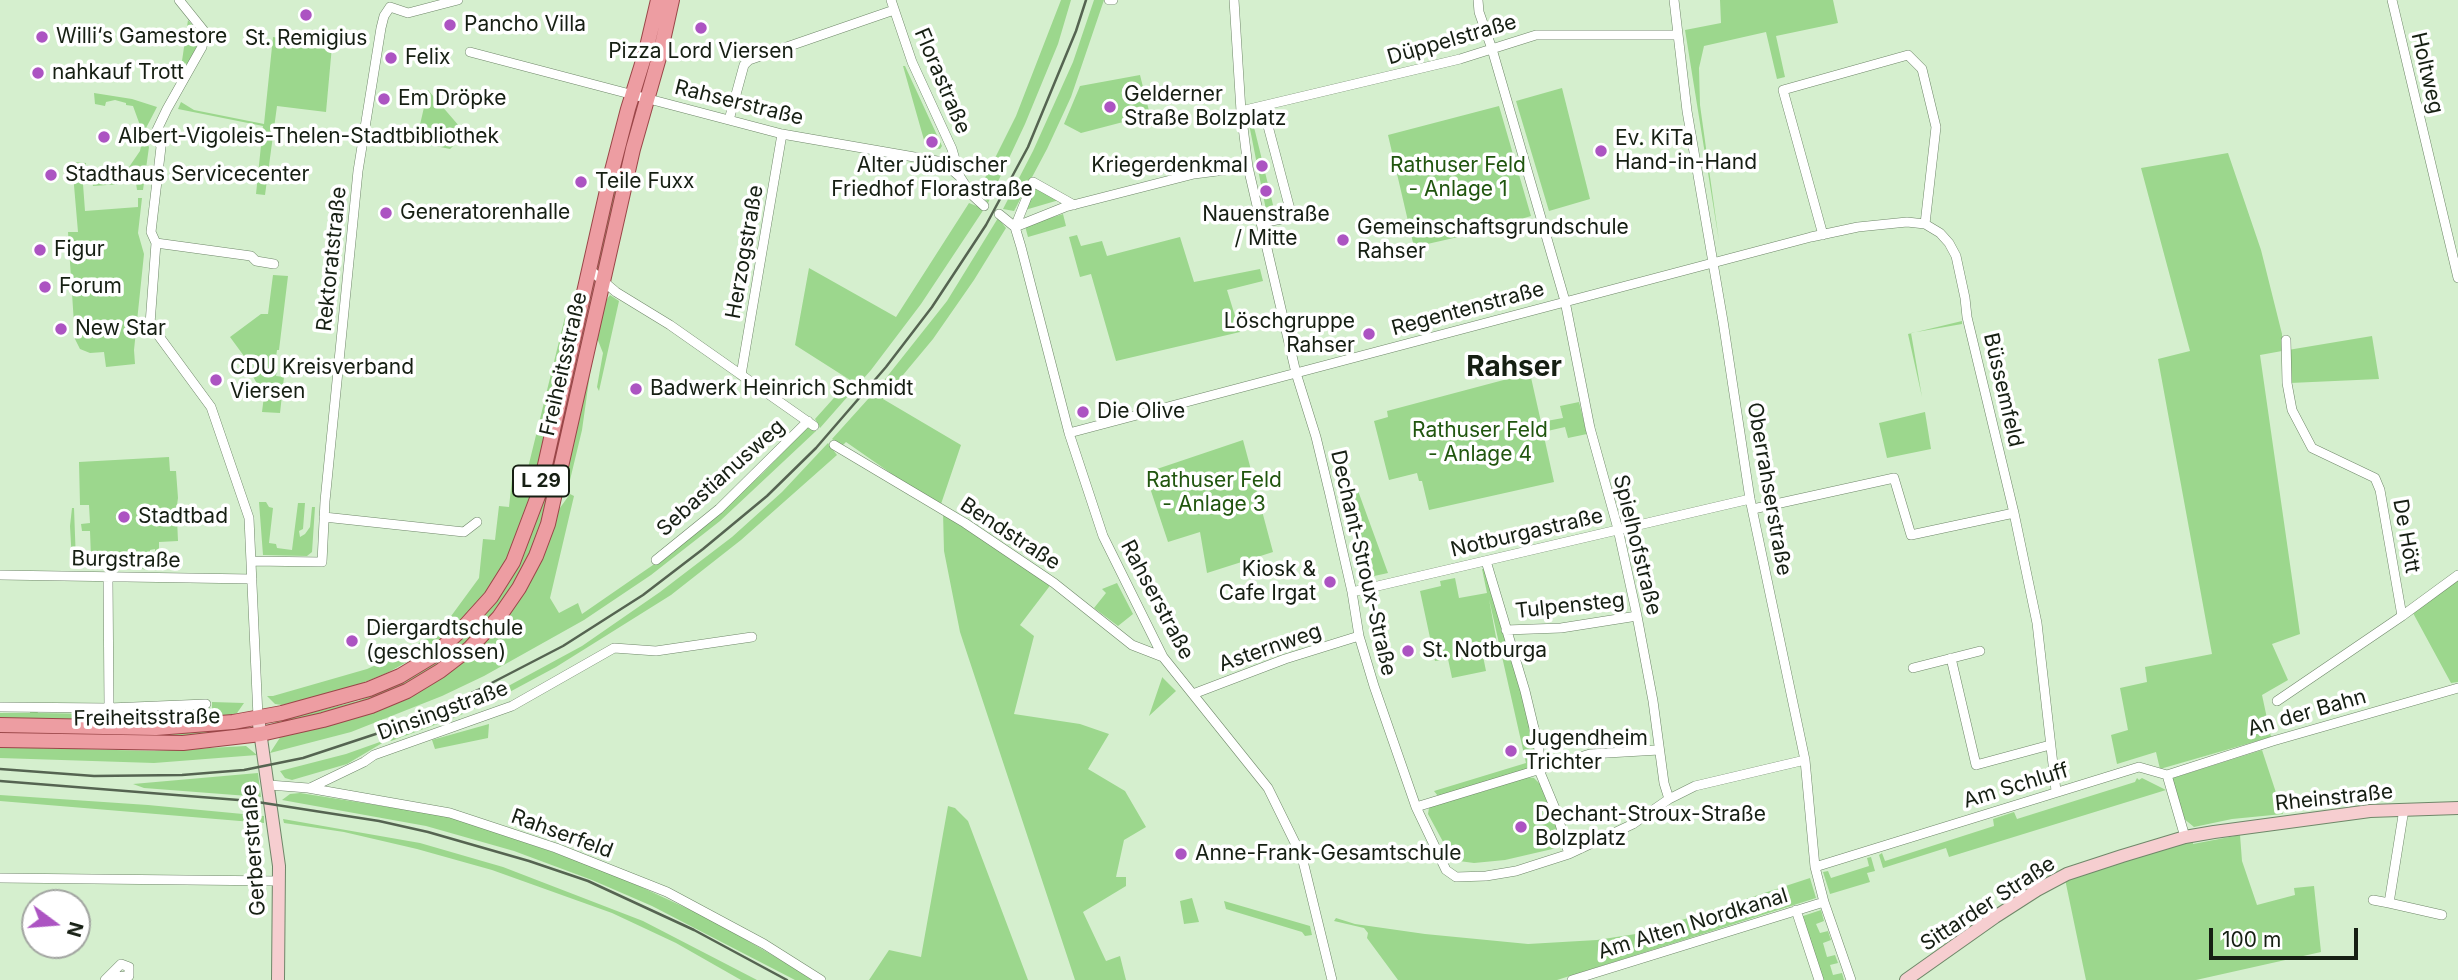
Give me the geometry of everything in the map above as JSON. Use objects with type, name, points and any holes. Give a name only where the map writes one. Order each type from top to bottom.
[{"type":"main road","name":"Freiheitsstraße","points":[[0,725],[156,728],[258,718],[325,703],[400,676],[433,656],[463,628],[491,597],[513,562],[538,496],[580,304],[658,0]]},
{"type":"main road","name":"Freiheitsstraße","points":[[0,740],[183,743],[261,734],[371,706],[407,691],[470,648],[499,617],[531,566],[548,524],[628,167],[660,54],[672,0]]},
{"type":"main road","points":[[580,304],[597,308]]},
{"type":"street","points":[[179,0],[204,31],[204,38],[202,47],[159,122],[156,132],[161,147],[151,232],[156,243],[150,324],[211,407],[249,518],[258,718]]},
{"type":"street","points":[[388,4],[408,13],[423,5],[458,0]]},
{"type":"street","name":"Dechant-Stroux-Straße","points":[[1234,0],[1241,111],[1248,167],[1296,373],[1316,437],[1352,592],[1359,636],[1416,807],[1446,870],[1456,877],[1516,871],[1569,854],[1633,824],[1669,799],[1695,786],[1805,760]]},
{"type":"street","name":"Spielhofstraße","points":[[1478,0],[1479,12],[1565,301],[1590,428],[1618,529],[1637,616],[1669,799]]},
{"type":"street","name":"Oberrahserstraße","points":[[1674,0],[1677,35],[1752,504],[1805,760],[1815,867],[1851,980]]},
{"type":"street","name":"Holtweg","points":[[2392,0],[2458,278]]},
{"type":"street","name":"Rektoratstraße","points":[[252,561],[323,562],[325,501],[358,171],[381,28],[388,4]]},
{"type":"street","points":[[729,120],[744,65],[749,60],[893,5]]},
{"type":"street","name":"Florastraße","points":[[893,5],[912,62],[952,149],[960,177]]},
{"type":"street","name":"Düppelstraße","points":[[1241,111],[1460,59],[1536,35],[1677,35]]},
{"type":"street","name":"Rahserstraße","points":[[470,52],[782,134],[943,162],[960,177],[971,194],[984,206]]},
{"type":"street","points":[[1713,263],[1823,234],[1895,223],[1924,224],[1936,127],[1922,69],[1908,55],[1783,90],[1823,234]]},
{"type":"street","points":[[1261,223],[1292,217],[1263,107]]},
{"type":"street","name":"Herzogstraße","points":[[741,375],[782,134]]},
{"type":"street","points":[[1015,227],[1073,205],[1194,174],[1248,167]]},
{"type":"street","points":[[1015,227],[1032,182],[1073,205]]},
{"type":"street","points":[[999,214],[1015,227]]},
{"type":"street","name":"Büssemfeld","points":[[1924,224],[1940,233],[1955,256],[2037,623],[2056,791]]},
{"type":"street","name":"Rahserstraße","points":[[1015,227],[1069,433],[1103,536],[1163,657],[1246,757],[1268,788],[1302,857],[1332,980]]},
{"type":"street","points":[[156,243],[251,256],[256,261],[274,264]]},
{"type":"street","name":"Regentenstraße","points":[[1069,433],[1713,263]]},
{"type":"street","points":[[589,269],[603,282],[741,375]]},
{"type":"street","name":"De Hött","points":[[2286,340],[2287,383],[2292,411],[2312,448],[2375,478],[2380,490],[2402,616]]},
{"type":"street","name":"Sebastianusweg","points":[[656,560],[719,509],[811,424],[741,375]]},
{"type":"street","name":"Bendstraße","points":[[834,445],[965,523],[1043,575],[1132,645],[1163,657]]},
{"type":"street","name":"Notburgastraße","points":[[1352,592],[1618,529],[1895,478],[1910,535],[2014,513]]},
{"type":"street","points":[[324,517],[464,532],[477,522]]},
{"type":"street","points":[[1486,561],[1539,749],[1539,770],[1556,811],[1569,854]]},
{"type":"street","name":"Burgstraße","points":[[0,575],[252,579]]},
{"type":"street","name":"De Hött","points":[[2277,701],[2458,575]]},
{"type":"street","points":[[108,578],[109,708]]},
{"type":"street","name":"Tulpensteg","points":[[1506,630],[1561,628],[1637,616]]},
{"type":"street","name":"Asternweg","points":[[1193,694],[1285,659],[1359,636]]},
{"type":"street","name":"Dinsingstraße","points":[[308,788],[374,755],[512,706],[614,648],[656,651],[752,637]]},
{"type":"street","points":[[1913,668],[1980,651]]},
{"type":"street","points":[[1951,658],[1976,765],[2050,745]]},
{"type":"street","name":"An der Bahn","points":[[2167,775],[2273,741],[2458,688]]},
{"type":"street","name":"Freiheitsstraße","points":[[0,707],[109,708],[206,704]]},
{"type":"street","name":"Gerberstraße","points":[[258,718],[269,785],[279,881],[278,980]]},
{"type":"street","points":[[1416,807],[1590,754],[1659,750]]},
{"type":"street","name":"Am Schluff","points":[[1815,867],[2139,767],[2167,775]]},
{"type":"street","points":[[2167,775],[2185,836]]},
{"type":"street","name":"Rahserfeld","points":[[269,785],[308,788],[450,813],[556,848],[667,892],[764,944],[821,980]]},
{"type":"street","name":"Rheinstraße","points":[[2214,832],[2370,811],[2458,808]]},
{"type":"street","points":[[2389,903],[2404,810]]},
{"type":"street","name":"Sittarder Straße","points":[[1906,980],[1995,917],[2067,874],[2185,836],[2214,832]]},
{"type":"street","points":[[0,878],[279,881]]},
{"type":"street","points":[[2373,900],[2442,915]]},
{"type":"street","name":"Am Alten Nordkanal","points":[[1572,980],[1597,976],[1824,902]]},
{"type":"street","points":[[1796,910],[1819,980]]},
{"type":"green space","points":[[1061,0],[1071,0],[1058,44],[988,203],[979,190],[1016,116]]},
{"type":"green space","points":[[1094,0],[1104,0],[1071,97],[1014,211],[1003,209],[1033,151],[1073,62]]},
{"type":"green space","points":[[1720,0],[1833,0],[1838,23],[1776,36],[1785,77],[1777,79],[1766,32],[1704,46],[1699,68],[1700,105],[1719,241],[1685,30],[1721,23]]},
{"type":"green space","points":[[188,20],[194,27],[198,40],[188,65],[182,61]]},
{"type":"green space","points":[[273,37],[332,46],[326,112],[277,106],[265,195],[256,194],[263,126],[178,109],[181,102],[194,110],[264,124]]},
{"type":"green space","points":[[903,66],[942,146],[940,149],[926,147]]},
{"type":"green space","name":"Gelderner Straße Bolzplatz","points":[[1140,75],[1150,115],[1081,133],[1064,124],[1080,86]]},
{"type":"green space","points":[[1562,88],[1590,199],[1549,211],[1516,101]]},
{"type":"green space","points":[[428,90],[466,134],[450,149],[416,142]]},
{"type":"green space","points":[[94,93],[132,99],[157,107],[146,128],[141,128],[133,106],[115,100],[106,102],[105,106],[95,104]]},
{"type":"green space","name":"Rathuser Feld - Anlage 1","points":[[1499,106],[1531,216],[1498,228],[1414,247],[1388,135]]},
{"type":"green space","points":[[1253,123],[1275,213],[1267,215],[1249,124]]},
{"type":"green space","points":[[628,133],[599,274],[596,274],[616,182]]},
{"type":"green space","points":[[142,141],[149,147],[143,190],[137,190],[136,183],[93,186],[92,182],[83,184],[85,211],[138,207],[138,198],[142,198],[138,233],[144,254],[134,350],[135,364],[106,367],[104,352],[90,353],[80,349],[75,339],[68,232],[78,232],[72,162],[86,163],[86,168],[104,175],[122,172],[140,151]]},
{"type":"green space","points":[[2228,153],[2261,250],[2282,334],[2282,351],[2260,355],[2300,634],[2272,644],[2288,680],[2262,695],[2271,737],[2160,769],[2156,752],[2117,764],[2111,735],[2128,730],[2120,688],[2147,682],[2145,667],[2212,654],[2158,359],[2190,351],[2141,168]]},
{"type":"green space","points":[[1035,188],[1059,200],[1025,210]]},
{"type":"green space","points":[[969,203],[984,209],[921,304],[871,370],[820,428],[815,419],[850,380],[795,345],[809,268],[896,317]]},
{"type":"green space","points":[[1063,214],[1066,226],[1028,237],[1025,226]]},
{"type":"green space","points":[[998,218],[1006,228],[974,280],[933,339],[883,399],[961,445],[941,504],[925,497],[846,442],[842,446],[832,439],[878,388],[947,301]]},
{"type":"green space","points":[[1077,235],[1081,246],[1102,241],[1107,256],[1180,237],[1194,282],[1260,269],[1263,281],[1227,290],[1240,332],[1116,361],[1091,274],[1080,277],[1069,237]]},
{"type":"green space","points":[[273,275],[288,276],[275,364],[278,365],[276,376],[284,377],[280,413],[262,412],[264,396],[251,373],[252,367],[230,337],[261,314],[268,314]]},
{"type":"green space","points":[[610,295],[619,301],[599,391],[597,387],[603,353],[597,338],[604,303]]},
{"type":"green space","points":[[586,315],[569,395],[564,438],[542,527],[525,566],[499,608],[473,637],[440,666],[397,690],[312,718],[273,724],[276,721],[358,701],[395,686],[438,662],[495,602],[519,563]]},
{"type":"green space","points":[[565,317],[568,334],[536,483],[513,547],[495,580],[475,606],[447,634],[414,658],[348,689],[282,705],[275,704],[267,696],[367,669],[408,651],[446,623],[479,578],[483,539],[495,540],[499,506],[509,507],[512,479],[525,480]]},
{"type":"green space","points":[[1962,321],[1962,324],[1915,332]]},
{"type":"green space","points":[[1911,333],[1922,397],[1908,334]]},
{"type":"green space","points":[[2372,336],[2379,379],[2290,383],[2288,350]]},
{"type":"green space","points":[[592,359],[582,430],[570,480],[565,480]]},
{"type":"green space","name":"Rathuser Feld - Anlage 4","points":[[1530,373],[1541,422],[1563,418],[1560,406],[1579,402],[1587,434],[1568,438],[1565,427],[1543,432],[1554,482],[1429,510],[1422,481],[1419,481],[1417,473],[1389,480],[1374,421],[1388,417],[1387,411]]},
{"type":"green space","points":[[1925,412],[1931,449],[1887,458],[1879,423]]},
{"type":"green space","points":[[808,426],[816,431],[720,521],[651,575],[584,620],[484,676],[442,696],[351,732],[270,753],[281,736],[336,722],[483,643],[557,512],[570,494],[574,496],[550,598],[559,613],[578,603],[582,614],[666,556],[721,511],[763,473]]},
{"type":"green space","name":"Rathuser Feld - Anlage 3","points":[[1243,440],[1273,552],[1207,573],[1200,532],[1168,542],[1145,473]]},
{"type":"green space","points":[[828,443],[837,455],[741,540],[671,595],[556,667],[454,718],[391,741],[389,739],[347,764],[292,780],[285,778],[280,771],[346,754],[453,716],[582,646],[660,592],[732,537],[782,492]]},
{"type":"green space","points":[[169,457],[170,471],[176,471],[178,498],[174,515],[177,519],[178,541],[159,542],[159,553],[155,553],[155,549],[150,550],[150,570],[86,562],[83,559],[91,558],[90,531],[82,531],[81,524],[90,523],[89,505],[80,505],[79,462]]},
{"type":"green space","points":[[1357,488],[1388,573],[1365,578],[1346,491]]},
{"type":"green space","points":[[259,502],[266,502],[273,508],[269,543],[276,544],[277,548],[292,550],[298,503],[305,503],[300,537],[310,527],[312,507],[315,507],[312,552],[307,556],[263,555]]},
{"type":"green space","points":[[74,508],[76,562],[72,562]]},
{"type":"green space","points":[[943,512],[1052,583],[1020,625],[1034,636],[1014,714],[1080,724],[1109,734],[1088,769],[1125,791],[1146,827],[1124,840],[1116,877],[1126,877],[1126,886],[1083,912],[1106,961],[1120,956],[1126,980],[1075,980],[960,632],[944,551]]},
{"type":"green space","points":[[1482,569],[1527,711],[1535,761],[1527,770],[1438,796],[1434,791],[1526,763],[1489,599],[1498,648],[1482,651],[1486,671],[1452,678],[1448,659],[1435,661],[1420,591],[1441,586],[1440,581],[1455,578],[1459,598],[1487,593]]},
{"type":"green space","points":[[2458,580],[2458,682],[2451,683],[2413,613]]},
{"type":"green space","points":[[1117,583],[1133,614],[1118,626],[1094,608],[1106,593],[1102,589]]},
{"type":"green space","points":[[1162,678],[1176,691],[1149,716]]},
{"type":"green space","points":[[212,702],[244,703],[237,713],[228,717],[159,722],[0,718],[0,713],[30,713],[30,710],[37,710],[38,713],[99,714],[99,711],[116,711],[116,718],[134,718],[134,711],[140,711],[140,718],[157,719],[157,711],[163,711],[163,718],[181,719],[181,710],[199,717],[212,717]]},
{"type":"green space","points":[[489,724],[488,738],[435,749],[432,740]]},
{"type":"green space","points":[[240,727],[207,734],[167,736],[58,733],[0,735],[9,733],[13,728]]},
{"type":"green space","points":[[246,746],[257,755],[154,763],[0,758],[0,747],[154,751]]},
{"type":"green space","points":[[2262,750],[2283,814],[2232,819],[2194,827],[2183,818],[2170,779]]},
{"type":"green space","points":[[258,773],[261,797],[144,788],[133,784]]},
{"type":"green space","name":"Dechant-Stroux-Straße Bolzplatz","points":[[1526,777],[1534,778],[1542,786],[1563,844],[1561,847],[1505,860],[1474,863],[1459,861],[1448,851],[1428,814],[1429,808]]},
{"type":"green space","points":[[2137,778],[2166,790],[1949,857],[1946,848],[1883,868],[1879,855],[1882,853],[1885,861],[1994,826],[1993,819],[2014,812],[2017,819],[2135,782]]},
{"type":"green space","points":[[300,793],[446,816],[553,852],[624,879],[712,920],[815,980],[795,980],[652,906],[514,851],[426,826],[282,800],[290,794]]},
{"type":"green space","points":[[0,795],[264,816],[264,823],[0,801]]},
{"type":"green space","points":[[948,806],[955,808],[968,821],[1028,980],[869,980],[889,950],[921,957]]},
{"type":"green space","points":[[283,819],[420,843],[503,867],[643,921],[757,980],[741,980],[676,943],[612,913],[492,870],[344,832],[284,823]]},
{"type":"green space","points":[[2240,835],[2242,861],[2257,905],[2295,895],[2294,888],[2314,886],[2321,952],[2196,980],[2086,980],[2065,879],[2183,843],[2193,841],[2193,844]]},
{"type":"green space","points":[[1871,857],[1875,871],[1867,873],[1870,882],[1830,894],[1823,872],[1828,871],[1831,878],[1869,866],[1867,858]]},
{"type":"green space","points":[[1810,878],[1816,898],[1557,980],[1398,980],[1367,938],[1368,933],[1364,928],[1334,921],[1336,918],[1355,924],[1425,934],[1528,944],[1597,940],[1642,933]]},
{"type":"green space","points":[[1192,898],[1199,922],[1184,924],[1180,901]]},
{"type":"green space","points":[[1224,901],[1310,926],[1312,935],[1305,936],[1302,932],[1226,909]]},
{"type":"green space","points":[[1821,910],[1824,921],[1816,924],[1820,933],[1828,931],[1831,940],[1823,943],[1827,957],[1835,955],[1838,963],[1830,965],[1833,975],[1842,973],[1844,980],[1823,980],[1802,919],[1803,916]]},
{"type":"railway","points":[[0,769],[94,776],[182,775],[244,770],[303,758],[409,723],[478,690],[563,646],[643,595],[767,496],[816,448],[886,367],[932,307],[986,225],[1028,147],[1086,0]]},
{"type":"railway","points":[[0,781],[251,801],[379,821],[428,832],[588,881],[694,930],[787,980]]},
{"type":"place","name":"St. Remigius","points":[[306,15]]},
{"type":"place","name":"Pancho Villa","points":[[450,25]]},
{"type":"place","name":"Pizza Lord Viersen","points":[[701,28]]},
{"type":"place","name":"Willi‘s Gamestore","points":[[42,37]]},
{"type":"place","name":"Felix","points":[[391,58]]},
{"type":"place","name":"nahkauf Trott","points":[[38,73]]},
{"type":"place","name":"Em Dröpke","points":[[384,99]]},
{"type":"place","name":"Gelderner Straße Bolzplatz","points":[[1110,107]]},
{"type":"place","name":"Albert-Vigoleis-Thelen-Stadtbibliothek","points":[[104,137]]},
{"type":"place","name":"Alter Jüdischer Friedhof Florastraße","points":[[932,142]]},
{"type":"place","name":"Ev. KiTa Hand-in-Hand","points":[[1601,151]]},
{"type":"place","name":"Kriegerdenkmal","points":[[1262,166]]},
{"type":"place","name":"Stadthaus Servicecenter","points":[[51,175]]},
{"type":"place","name":"Teile Fuxx","points":[[581,182]]},
{"type":"place","name":"Nauenstraße / Mitte","points":[[1266,191]]},
{"type":"place","name":"Generatorenhalle","points":[[386,213]]},
{"type":"place","name":"Gemeinschaftsgrundschule Rahser","points":[[1343,240]]},
{"type":"place","name":"Figur","points":[[40,250]]},
{"type":"place","name":"Forum","points":[[45,287]]},
{"type":"place","name":"New Star","points":[[61,329]]},
{"type":"place","name":"Löschgruppe Rahser","points":[[1369,334]]},
{"type":"place","name":"CDU Kreisverband Viersen","points":[[216,380]]},
{"type":"place","name":"Badwerk Heinrich Schmidt","points":[[636,389]]},
{"type":"place","name":"Die Olive","points":[[1083,412]]},
{"type":"place","name":"Stadtbad","points":[[124,517]]},
{"type":"place","name":"Kiosk & Cafe Irgat","points":[[1330,582]]},
{"type":"place","name":"Diergardtschule (geschlossen)","points":[[352,641]]},
{"type":"place","name":"St. Notburga","points":[[1408,651]]},
{"type":"place","name":"Jugendheim Trichter","points":[[1511,751]]},
{"type":"place","name":"Dechant-Stroux-Straße Bolzplatz","points":[[1521,827]]},
{"type":"place","name":"Anne-Frank-Gesamtschule","points":[[1181,854]]},
{"type":"district","name":"Rahser","points":[[1514,368]]}]
